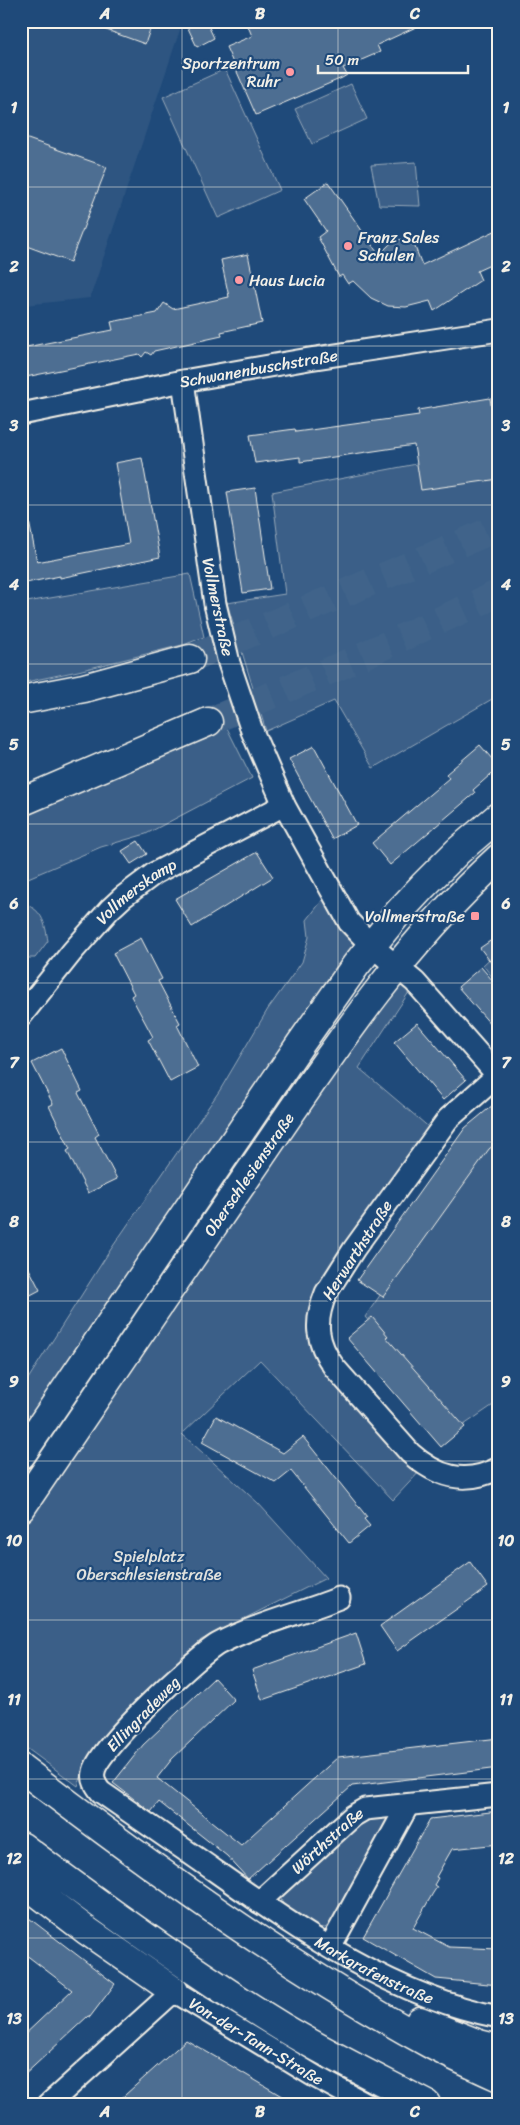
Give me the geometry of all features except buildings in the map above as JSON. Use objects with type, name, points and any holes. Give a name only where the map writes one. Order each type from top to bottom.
[{"type":"main road","points":[[21,700],[84,688],[190,660]]},
{"type":"main road","points":[[21,802],[208,722]]},
{"type":"main road","name":"Oberschlesienstraße","points":[[21,1455],[301,1043],[372,946],[423,886],[458,851],[499,816]]},
{"type":"main road","name":"Oberschlesienstraße","points":[[21,1508],[343,1036],[396,967],[456,899],[499,858]]},
{"type":"main road","points":[[21,1768],[179,1885],[260,1941],[329,1985],[434,2046],[499,2077]]},
{"type":"main road","points":[[21,1846],[94,1902],[284,2028],[426,2104]]},
{"type":"main road","points":[[21,1877],[30,1887],[86,1930],[174,1991]]},
{"type":"main road","points":[[329,1985],[479,2044],[499,2049]]},
{"type":"street","name":"Schwanenbuschstraße","points":[[21,414],[183,381],[309,359],[499,330]]},
{"type":"street","name":"Vollmerstraße","points":[[183,381],[215,604],[229,664],[252,731],[284,805],[344,915],[372,946],[415,982],[498,1076]]},
{"type":"street","name":"Vollmerskamp","points":[[21,1016],[72,952],[123,896],[155,873],[284,805]]},
{"type":"street","name":"Herwarthstraße","points":[[498,1076],[457,1109],[434,1137],[326,1293],[320,1307],[317,1324],[325,1354],[334,1367],[410,1453],[424,1465],[440,1473],[470,1477],[486,1474],[499,1468]]},
{"type":"street","name":"Ellingradeweg","points":[[259,1902],[101,1792],[94,1783],[94,1772],[98,1762],[142,1711],[195,1662],[216,1646],[239,1634],[339,1598]]},
{"type":"street","name":"Wörthstraße","points":[[259,1902],[353,1816],[365,1809],[499,1795]]},
{"type":"street","points":[[330,1947],[408,1805]]},
{"type":"street","name":"Markgrafenstraße","points":[[259,1902],[373,1972],[423,1995],[499,2017]]},
{"type":"street","points":[[49,2104],[174,1991]]},
{"type":"street","name":"Von-der-Tann-Straße","points":[[174,1991],[316,2077],[366,2104]]},
{"type":"street","points":[[316,2077],[332,2104]]},
{"type":"shaded area","points":[[21,21],[183,21],[90,298],[25,305],[21,303]]},
{"type":"green space","points":[[225,69],[280,190],[218,218],[163,97]]},
{"type":"green space","points":[[351,84],[367,119],[312,144],[295,109]]},
{"type":"green space","points":[[416,162],[420,206],[379,205],[371,165]]},
{"type":"green space","points":[[499,448],[499,695],[373,768],[334,701],[266,731],[227,603],[285,594],[272,492]]},
{"type":"green space","points":[[190,574],[204,637],[186,644],[21,683],[21,603]]},
{"type":"green space","points":[[227,728],[252,778],[146,834],[101,847],[21,881],[21,815]]},
{"type":"green space","points":[[330,890],[371,946],[21,1453],[21,1390],[109,1252],[220,1090],[268,1009],[302,962],[309,937],[307,920]]},
{"type":"green space","points":[[21,904],[38,912],[44,922],[48,941],[35,958],[21,958]]},
{"type":"green space","points":[[499,950],[499,986],[483,965]]},
{"type":"green space","name":"Spielplatz Oberschlesienstraße","points":[[396,968],[415,983],[359,1068],[438,1135],[354,1249],[318,1337],[422,1469],[393,1500],[260,1360],[182,1434],[258,1503],[326,1578],[201,1640],[112,1730],[83,1772],[78,1786],[21,1744],[21,1510]]},
{"type":"green space","points":[[499,1133],[499,1401],[461,1427],[365,1317],[484,1145]]},
{"type":"green space","points":[[384,1815],[389,1819],[333,1923],[325,1928],[315,1927],[284,1906],[281,1899],[282,1892],[361,1820]]},
{"type":"tunnel","points":[[190,659],[499,527]]},
{"type":"tunnel","points":[[208,722],[338,667],[499,593]]},
{"type":"place","name":"Sportzentrum Ruhr","points":[[290,72]]},
{"type":"place","name":"Franz Sales Schulen","points":[[348,246]]},
{"type":"place","name":"Haus Lucia","points":[[239,280]]},
{"type":"place","name":"Vollmerstraße","points":[[475,916]]}]
